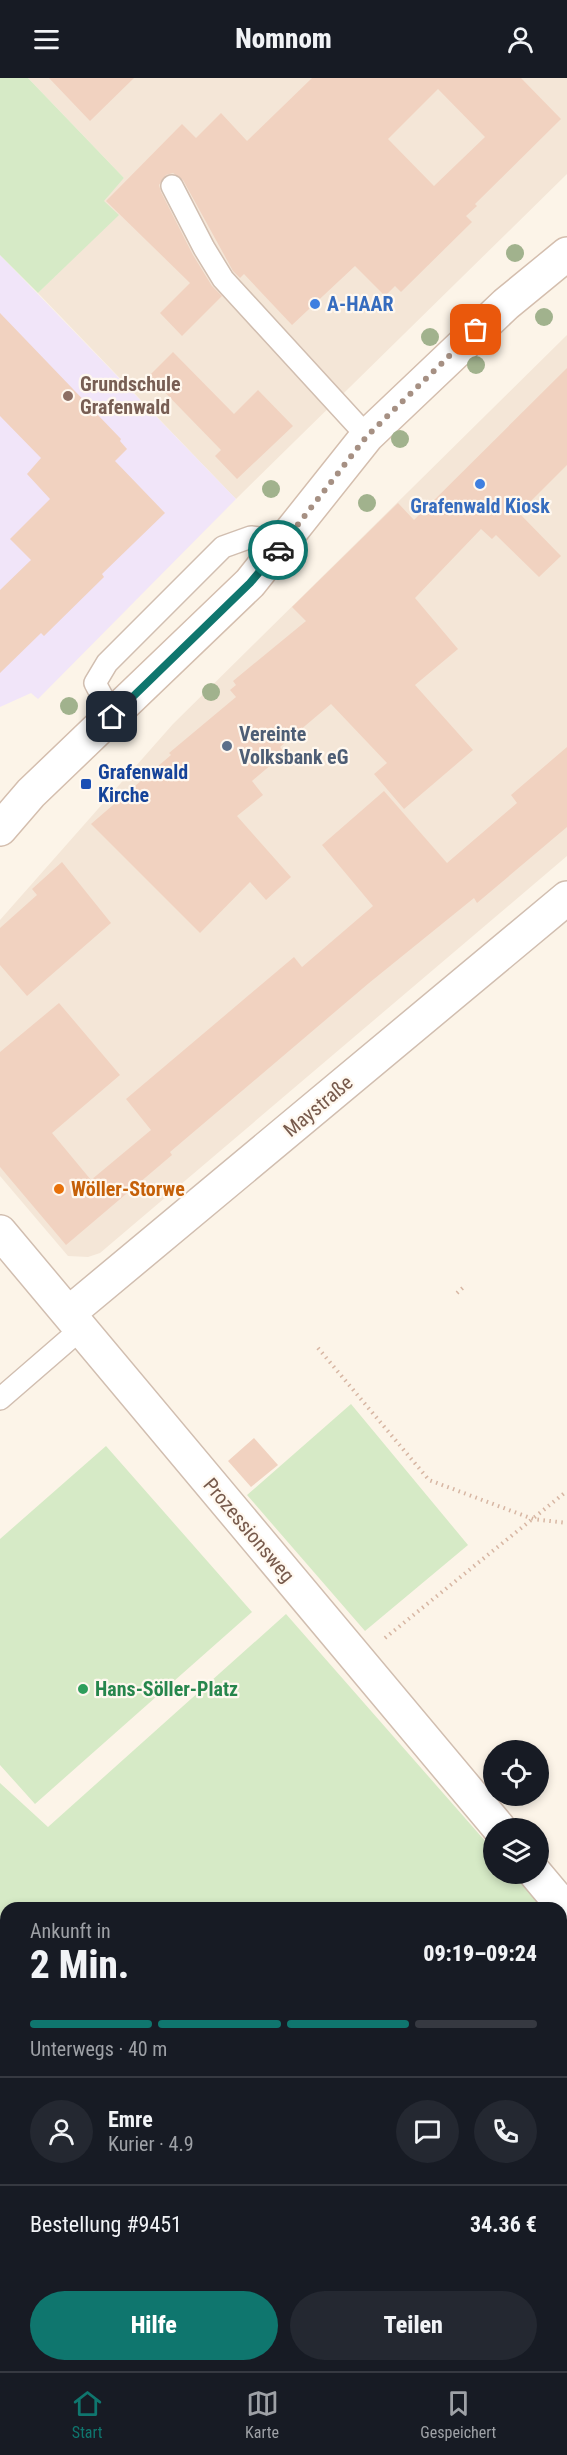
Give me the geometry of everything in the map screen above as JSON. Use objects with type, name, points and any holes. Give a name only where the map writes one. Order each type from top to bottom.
[{"type":"street","points":[[0,829],[31,794],[250,583],[367,436],[506,303],[567,254]]},
{"type":"street","name":"Maystraße","points":[[76,1321],[567,898]]},
{"type":"street","name":"Prozessionsweg","points":[[0,1232],[491,1818]]},
{"type":"street","points":[[544,1884],[559,1902]]},
{"type":"lane","points":[[172,186],[223,279],[367,436]]},
{"type":"lane","points":[[112,717],[95,683],[107,663],[223,547],[251,537],[285,541]]},
{"type":"lane","points":[[0,1399],[76,1321]]},
{"type":"path","points":[[457,1293],[466,1285]]},
{"type":"path","points":[[318,1347],[429,1480],[533,1519],[567,1523]]},
{"type":"path","points":[[359,1659],[567,1491]]},
{"type":"shaded area","points":[[28,78],[567,78],[567,174],[236,499],[38,293],[118,215],[103,201],[124,178]]},
{"type":"shaded area","name":"Grundschule Grafenwald","points":[[0,255],[236,499],[38,699],[31,693],[0,707]]},
{"type":"shaded area","points":[[567,335],[567,856],[100,1253],[88,1257],[68,1256],[0,1176],[0,920],[173,724]]},
{"type":"green space","points":[[0,78],[28,78],[124,178],[104,201],[119,215],[38,293],[0,255]]},
{"type":"green space","points":[[351,1404],[468,1545],[365,1631],[247,1495]]},
{"type":"green space","name":"Hans-Söller-Platz","points":[[106,1446],[252,1612],[35,1804],[0,1765],[0,1539]]},
{"type":"green space","points":[[286,1614],[483,1839],[483,1884],[523,1884],[539,1902],[0,1902],[0,1783],[48,1827]]},
{"type":"building","points":[[49,78],[134,78],[90,121]]},
{"type":"building","points":[[312,78],[521,78],[561,119],[475,204],[477,206],[466,216],[472,222],[401,292],[395,286],[385,296],[355,266],[292,325],[244,274],[240,278],[233,271],[183,180],[173,173],[166,175],[159,185],[161,192],[193,255],[212,286],[222,296],[182,336],[160,313],[190,283],[106,201],[182,124],[196,138],[221,113],[247,141]],"holes":[[[438,89],[485,137],[434,186],[388,139]]]},
{"type":"building","points":[[0,313],[121,439],[120,441],[127,449],[115,461],[165,513],[102,574],[104,577],[44,636],[41,633],[0,673],[0,590],[31,560],[10,539],[50,499],[27,474],[41,458],[0,416]]},
{"type":"building","points":[[173,352],[234,414],[258,390],[293,426],[237,479],[215,456],[221,450],[149,376]]},
{"type":"building","points":[[567,368],[567,465],[519,513],[561,556],[539,577],[496,535],[492,539],[481,529],[415,598],[458,649],[415,685],[473,750],[404,809],[374,774],[387,763],[331,704],[280,747],[285,753],[252,781],[263,795],[237,816],[291,877],[266,900],[250,882],[200,933],[91,824],[171,755],[169,753],[236,697],[230,690],[236,685],[233,681],[306,621],[292,607],[398,503],[414,520]]},
{"type":"building","points":[[567,747],[567,827],[477,903],[474,898],[369,983],[170,1152],[172,1155],[66,1245],[0,1167],[0,1052],[59,1003],[120,1075],[52,1133],[91,1180],[151,1130],[126,1099],[294,957],[302,967],[373,906],[322,845],[384,791],[447,863],[517,803],[511,795]]},
{"type":"building","points":[[62,862],[111,923],[27,996],[0,965],[0,928],[37,895],[32,889]]},
{"type":"building","points":[[254,1438],[278,1465],[251,1487],[228,1461]]},
{"type":"way so far","points":[[278,550],[367,436],[476,330]]},
{"type":"place","name":"A-HAAR","points":[[315,304]]},
{"type":"place","name":"Grundschule Grafenwald","points":[[68,396]]},
{"type":"place","name":"Grafenwald Kiosk","points":[[480,484]]},
{"type":"place","name":"Vereinte Volksbank eG","points":[[227,746]]},
{"type":"place","name":"Grafenwald Kirche","points":[[86,784]]},
{"type":"place","name":"Wöller-Storwe","points":[[59,1189]]},
{"type":"place","name":"Hans-Söller-Platz","points":[[83,1689]]},
{"type":"route","points":[[112,717],[250,583],[278,550]]}]
